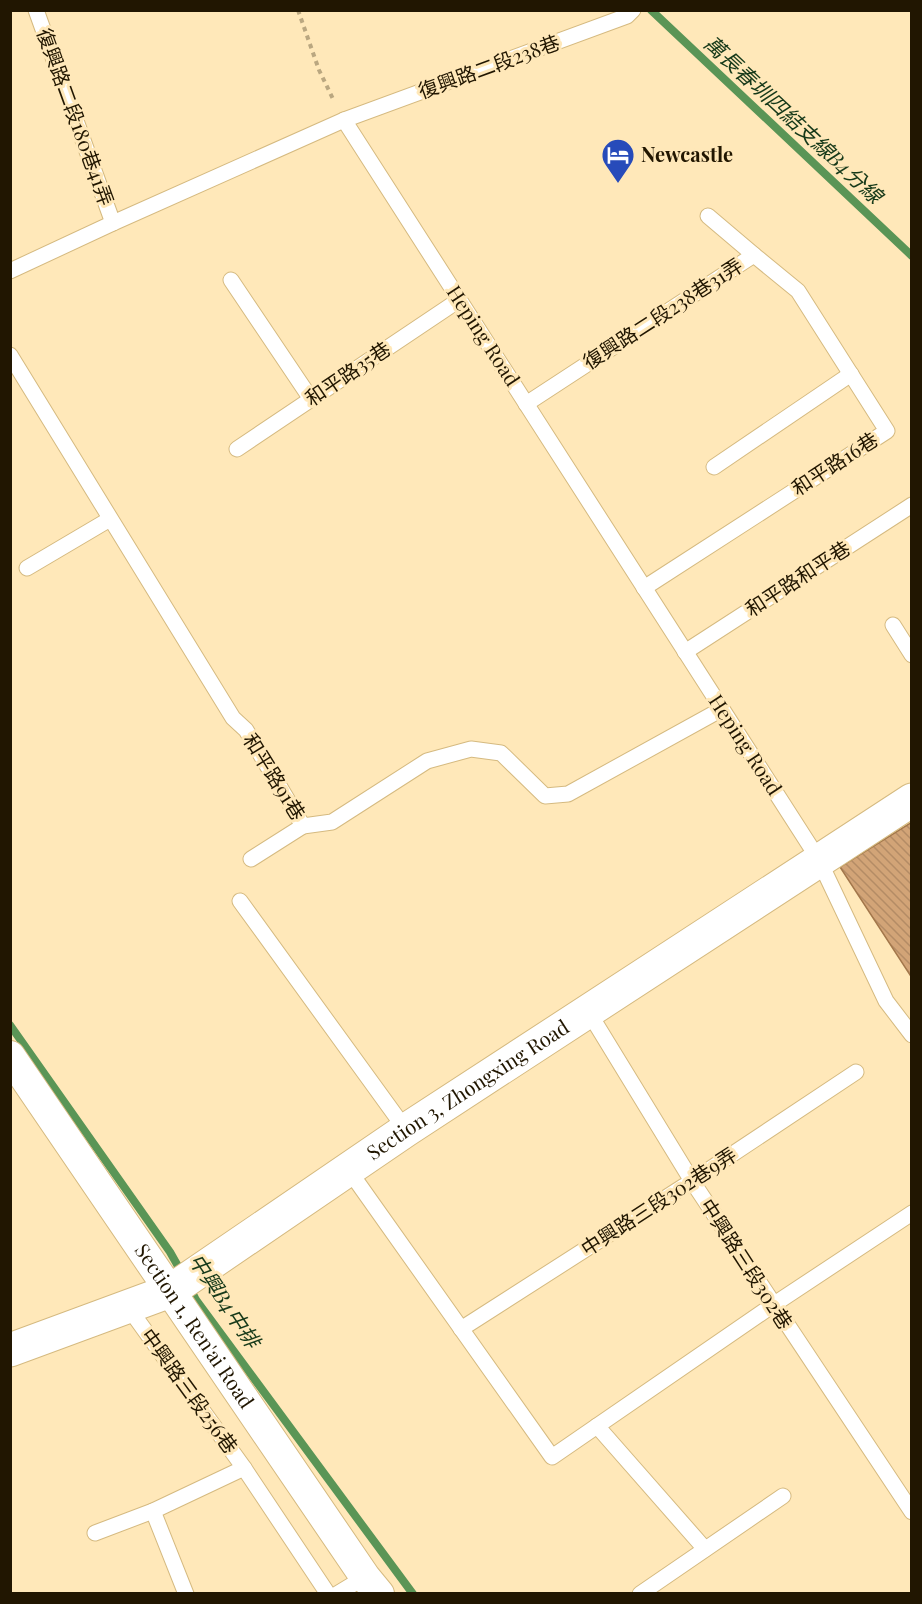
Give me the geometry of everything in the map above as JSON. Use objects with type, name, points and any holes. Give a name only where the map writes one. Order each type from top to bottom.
[{"type":"street","name":"Section 3, Zhongxing Road","points":[[10,1350],[170,1292],[406,1130],[912,800]]},
{"type":"street","name":"Section 1, Ren'ai Road","points":[[10,1056],[372,1585]]},
{"type":"lane","name":"復興路二段180巷41弄","points":[[36,10],[113,223]]},
{"type":"lane","name":"復興路二段238巷","points":[[344,120],[627,12]]},
{"type":"lane","points":[[10,272],[113,223],[344,120]]},
{"type":"lane","name":"Heping Road","points":[[344,120],[819,860],[885,1001],[912,1035]]},
{"type":"lane","points":[[708,216],[754,255]]},
{"type":"lane","name":"復興路二段238巷31弄","points":[[526,404],[754,255],[798,291]]},
{"type":"lane","points":[[231,279],[311,399]]},
{"type":"lane","name":"和平路16巷","points":[[644,588],[887,431],[798,291]]},
{"type":"lane","name":"和平路35巷","points":[[237,449],[459,300]]},
{"type":"lane","name":"和平路91巷","points":[[10,355],[233,718],[246,730],[303,826],[332,822],[427,761],[471,749],[501,753],[544,796],[568,794],[722,709]]},
{"type":"lane","points":[[714,467],[850,374]]},
{"type":"lane","name":"和平路和平巷","points":[[685,652],[912,505]]},
{"type":"lane","points":[[27,568],[110,519]]},
{"type":"lane","points":[[893,625],[912,655]]},
{"type":"lane","points":[[251,858],[303,826]]},
{"type":"lane","points":[[240,901],[406,1130]]},
{"type":"lane","name":"中興路三段302巷","points":[[588,1011],[692,1181],[912,1512]]},
{"type":"lane","name":"中興路三段302巷9弄","points":[[461,1329],[692,1181],[856,1072]]},
{"type":"lane","points":[[348,1169],[552,1457],[773,1305],[912,1213]]},
{"type":"lane","name":"中興路三段256巷","points":[[95,1533],[153,1510],[244,1468],[128,1307]]},
{"type":"lane","points":[[597,1426],[705,1549]]},
{"type":"lane","points":[[244,1468],[328,1593]]},
{"type":"lane","points":[[640,1593],[783,1496]]},
{"type":"lane","points":[[153,1510],[186,1593]]},
{"type":"lane","points":[[338,1593],[372,1585]]},
{"type":"path","points":[[298,10],[319,70],[344,120]]},
{"type":"building","points":[[912,822],[912,978],[840,867]]},
{"type":"waterway","name":"萬長春圳四結支線B4分線","points":[[651,10],[912,256]]},
{"type":"waterway","name":"中興B4中排","points":[[10,1025],[170,1252],[183,1275]]},
{"type":"waterway","name":"中興B4中排","points":[[189,1286],[196,1300],[413,1594]]},
{"type":"place","name":"Newcastle","points":[[618,184]]}]
